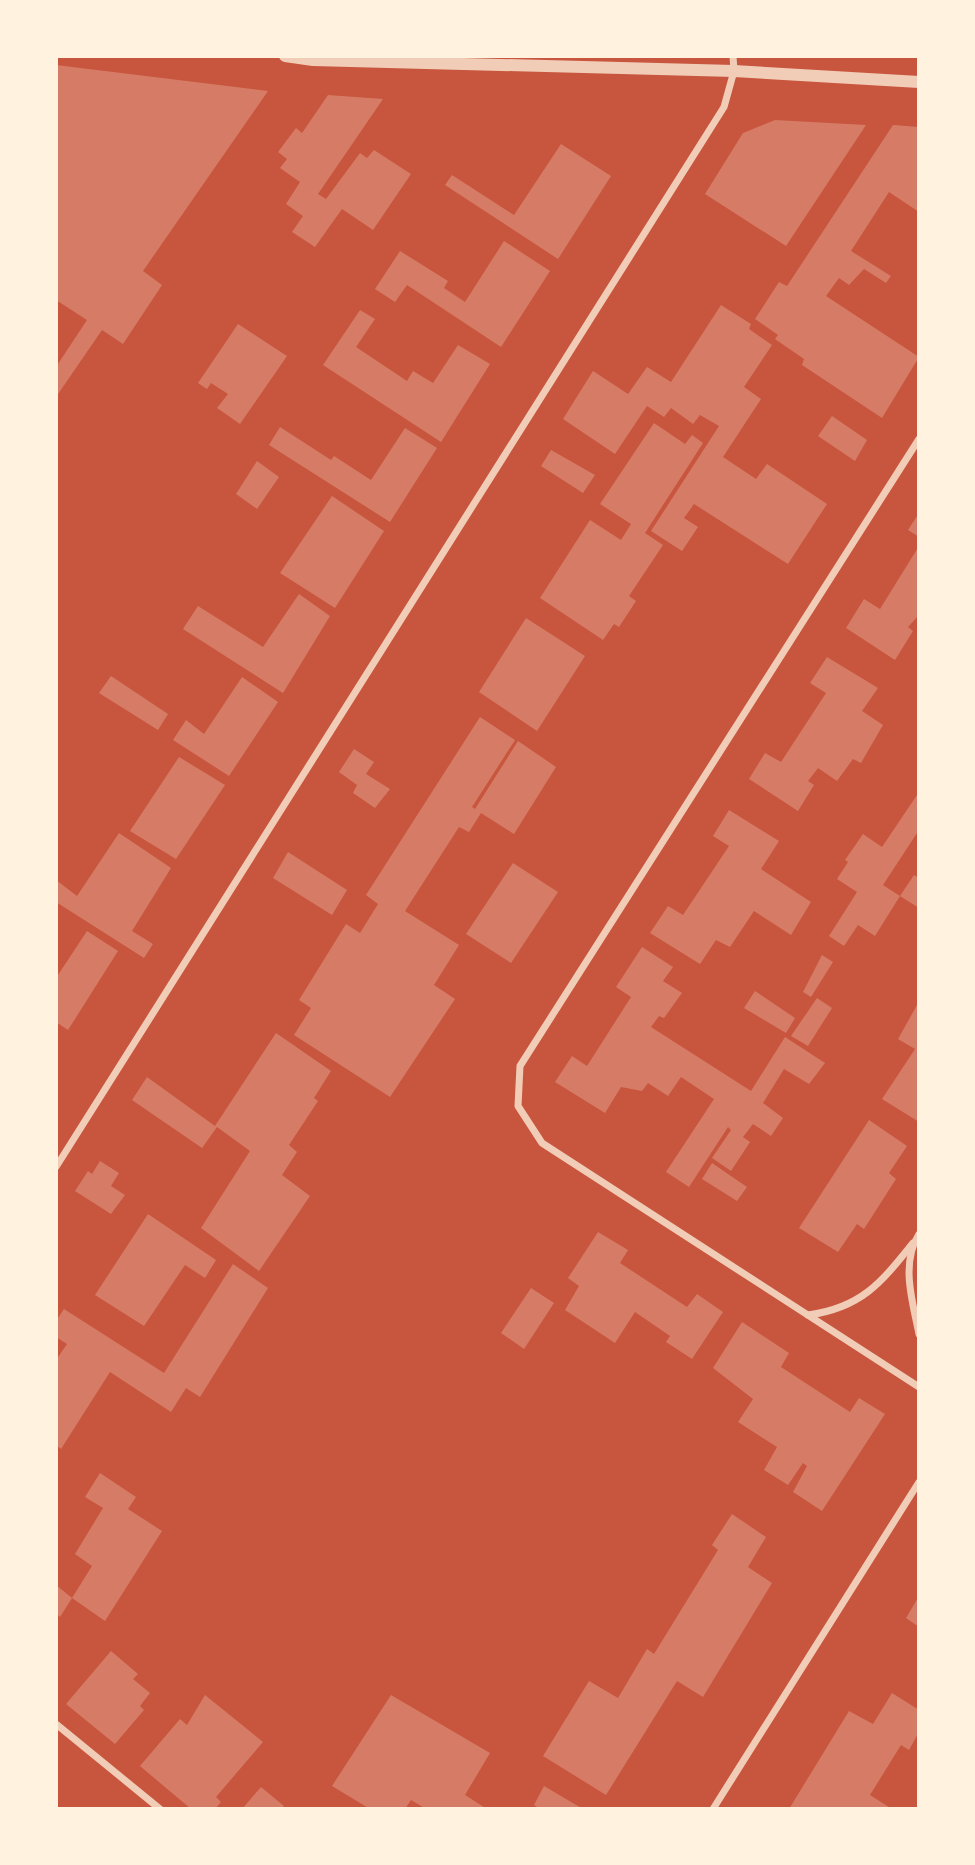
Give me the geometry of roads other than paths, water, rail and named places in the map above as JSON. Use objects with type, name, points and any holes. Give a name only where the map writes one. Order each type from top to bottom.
[{"type":"street","points":[[285,56],[313,60],[734,72],[919,82]]},
{"type":"street","points":[[56,1167],[724,107],[734,72],[733,56]]},
{"type":"street","points":[[919,439],[520,1066],[518,1105],[542,1143],[919,1387]]},
{"type":"street","points":[[807,1315],[827,1312],[859,1300],[881,1282],[919,1234]]},
{"type":"street","points":[[913,1243],[909,1278],[919,1334]]},
{"type":"street","points":[[713,1809],[919,1482]]},
{"type":"street","points":[[56,1724],[160,1809]]}]
